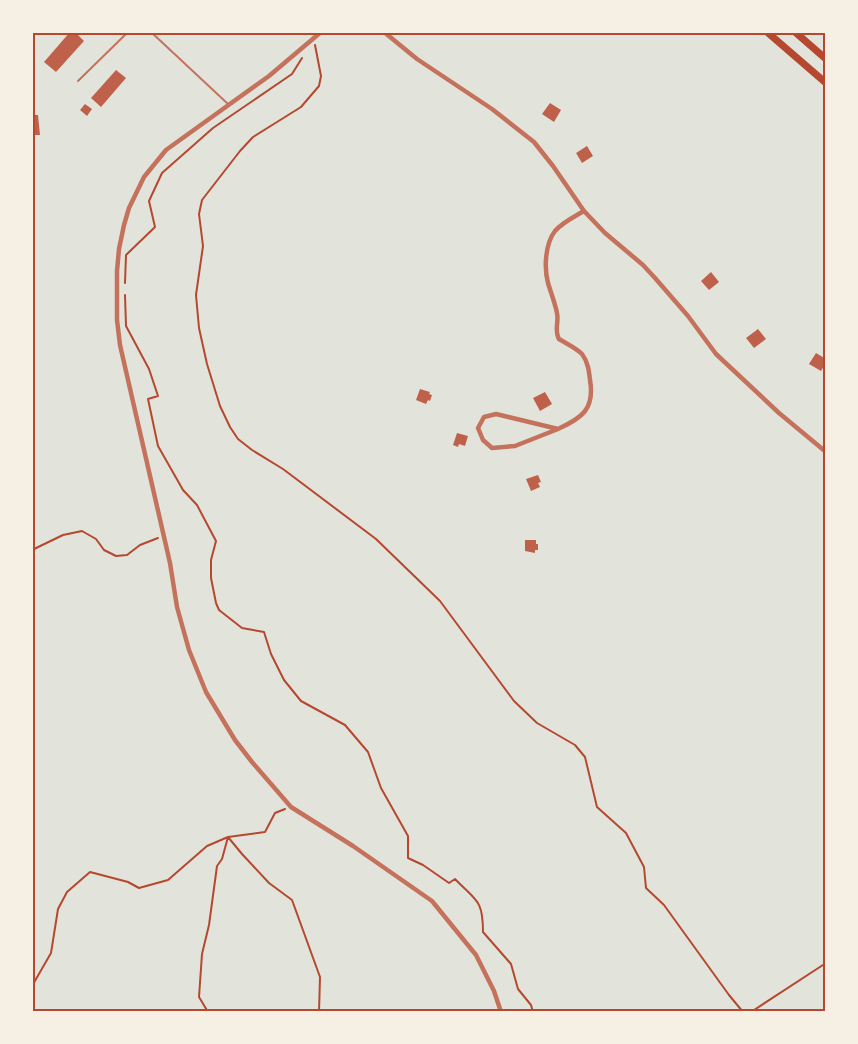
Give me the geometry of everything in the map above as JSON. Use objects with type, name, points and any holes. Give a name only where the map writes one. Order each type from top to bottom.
[{"type":"highway","points":[[767,32],[826,83]]},
{"type":"highway","points":[[795,32],[826,59]]},
{"type":"street","points":[[321,32],[230,106],[180,140],[154,163],[137,190],[129,208],[119,249],[116,296],[120,345],[170,563],[182,629],[206,692],[235,740],[291,807],[353,846],[432,901],[476,955],[494,991],[501,1012]]},
{"type":"street","points":[[384,32],[417,59],[492,109],[534,142],[553,166],[584,212],[655,278],[688,316],[716,354],[779,413],[826,452]]},
{"type":"street","points":[[558,429],[496,414],[484,418],[478,428],[483,440],[492,448],[515,446],[558,429],[579,418],[584,413],[591,398],[591,386],[586,360],[557,336],[557,313],[548,282],[546,259],[551,236],[562,224],[584,212]]},
{"type":"lane","points":[[78,81],[128,32]]},
{"type":"lane","points":[[151,32],[230,106]]},
{"type":"path","points":[[310,46],[314,39]]},
{"type":"path","points":[[314,39],[321,76],[319,86],[301,107],[253,137],[202,200],[199,214],[204,246],[196,295],[201,337],[220,406],[230,427],[238,438],[252,450],[283,469],[376,539],[440,601],[514,701],[537,723],[575,745],[585,757],[597,807],[626,833],[644,867],[646,888],[664,905],[743,1012]]},
{"type":"path","points":[[305,53],[292,74],[214,128],[162,173],[149,201],[154,227],[126,255],[124,287],[126,326],[148,369],[158,396],[148,399],[158,446],[183,490],[197,505],[216,541],[211,560],[212,578],[218,610],[242,628],[264,632],[271,654],[284,680],[302,702],[345,725],[368,752],[381,788],[408,836],[408,858],[423,865],[449,883],[455,879],[479,901],[483,914],[483,932],[510,964],[518,989],[531,1005],[533,1012]]},
{"type":"path","points":[[32,550],[63,536],[82,531],[96,540],[104,550],[116,556],[128,555],[140,545],[163,536]]},
{"type":"path","points":[[32,986],[51,953],[58,909],[68,892],[90,872],[128,882],[139,888],[168,880],[208,846],[228,837],[265,832],[275,813],[291,807]]},
{"type":"path","points":[[208,1012],[200,997],[202,954],[209,925],[217,866],[222,859],[228,837]]},
{"type":"path","points":[[228,837],[269,883],[292,900],[320,977],[319,1012]]},
{"type":"path","points":[[751,1012],[826,963]]},
{"type":"shaded area","points":[[32,33],[825,33],[825,1011],[33,1011]]},
{"type":"building","points":[[70,32],[75,32],[84,41],[56,72],[44,62]]},
{"type":"building","points":[[116,70],[126,78],[101,107],[91,98]]},
{"type":"building","points":[[550,103],[561,110],[554,122],[542,114]]},
{"type":"building","points":[[85,104],[92,109],[87,116],[80,110]]},
{"type":"building","points":[[32,115],[38,115],[40,135],[32,135]]},
{"type":"building","points":[[587,146],[593,156],[582,163],[576,153]]},
{"type":"building","points":[[711,272],[719,282],[709,290],[701,281]]},
{"type":"building","points":[[758,329],[766,339],[754,348],[746,338]]},
{"type":"building","points":[[816,353],[826,359],[826,363],[821,371],[809,364]]},
{"type":"building","points":[[420,389],[430,392],[429,394],[432,395],[430,401],[428,400],[426,404],[416,400]]},
{"type":"building","points":[[545,392],[552,404],[540,411],[533,398]]},
{"type":"building","points":[[457,433],[468,436],[465,446],[459,444],[458,447],[453,445]]},
{"type":"building","points":[[538,475],[541,482],[538,483],[540,487],[531,491],[526,479]]},
{"type":"building","points":[[525,540],[536,540],[538,550],[535,550],[535,553],[525,551]]}]
